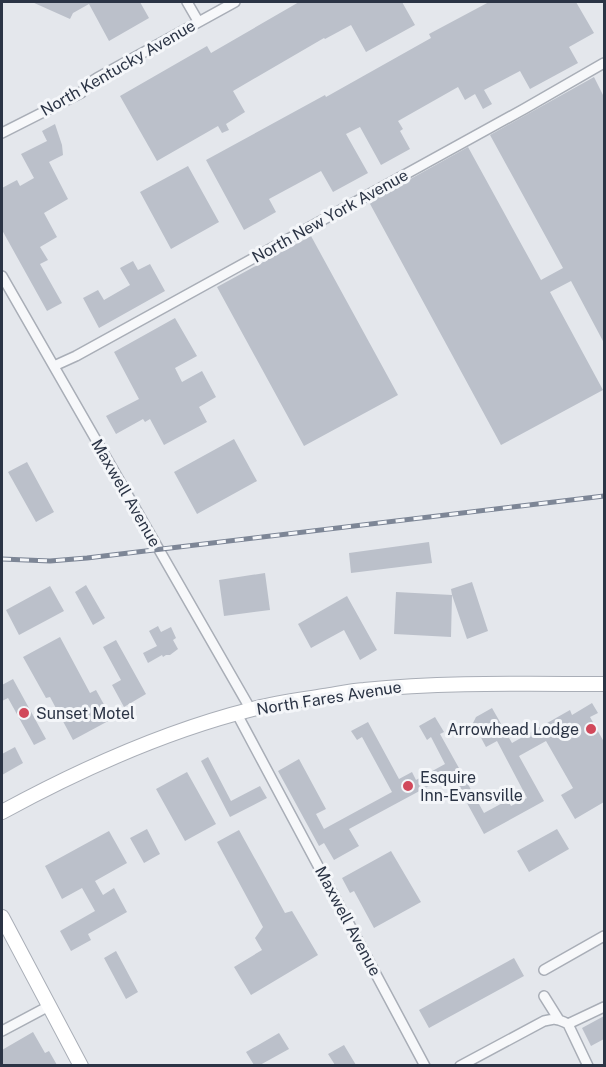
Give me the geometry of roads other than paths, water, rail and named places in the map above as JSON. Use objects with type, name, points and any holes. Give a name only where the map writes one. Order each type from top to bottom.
[{"type":"street","points":[[187,2],[198,21]]},
{"type":"street","name":"North Kentucky Avenue","points":[[2,133],[81,93],[97,78],[235,2]]},
{"type":"street","name":"North New York Avenue","points":[[54,366],[603,67]]},
{"type":"street","name":"Maxwell Avenue","points":[[2,276],[251,710]]},
{"type":"street","name":"North Fares Avenue","points":[[7,809],[110,758],[168,736],[281,703],[362,690],[399,687],[604,684]]},
{"type":"street","name":"Maxwell Avenue","points":[[237,714],[425,1065]]},
{"type":"street","points":[[2,820],[7,809]]},
{"type":"street","points":[[2,917],[81,1065]]},
{"type":"street","points":[[544,970],[604,936]]},
{"type":"street","points":[[544,996],[563,1022],[588,1065]]},
{"type":"street","points":[[2,1031],[49,1006]]},
{"type":"street","points":[[460,1065],[544,1021],[554,1019],[563,1022],[604,1007]]},
{"type":"railway","points":[[2,559],[50,561],[87,558],[604,496]]},
{"type":"place","name":"Sunset Motel","points":[[24,713]]},
{"type":"place","name":"Arrowhead Lodge","points":[[591,729]]},
{"type":"place","name":"Esquire Inn-Evansville","points":[[408,786]]}]
